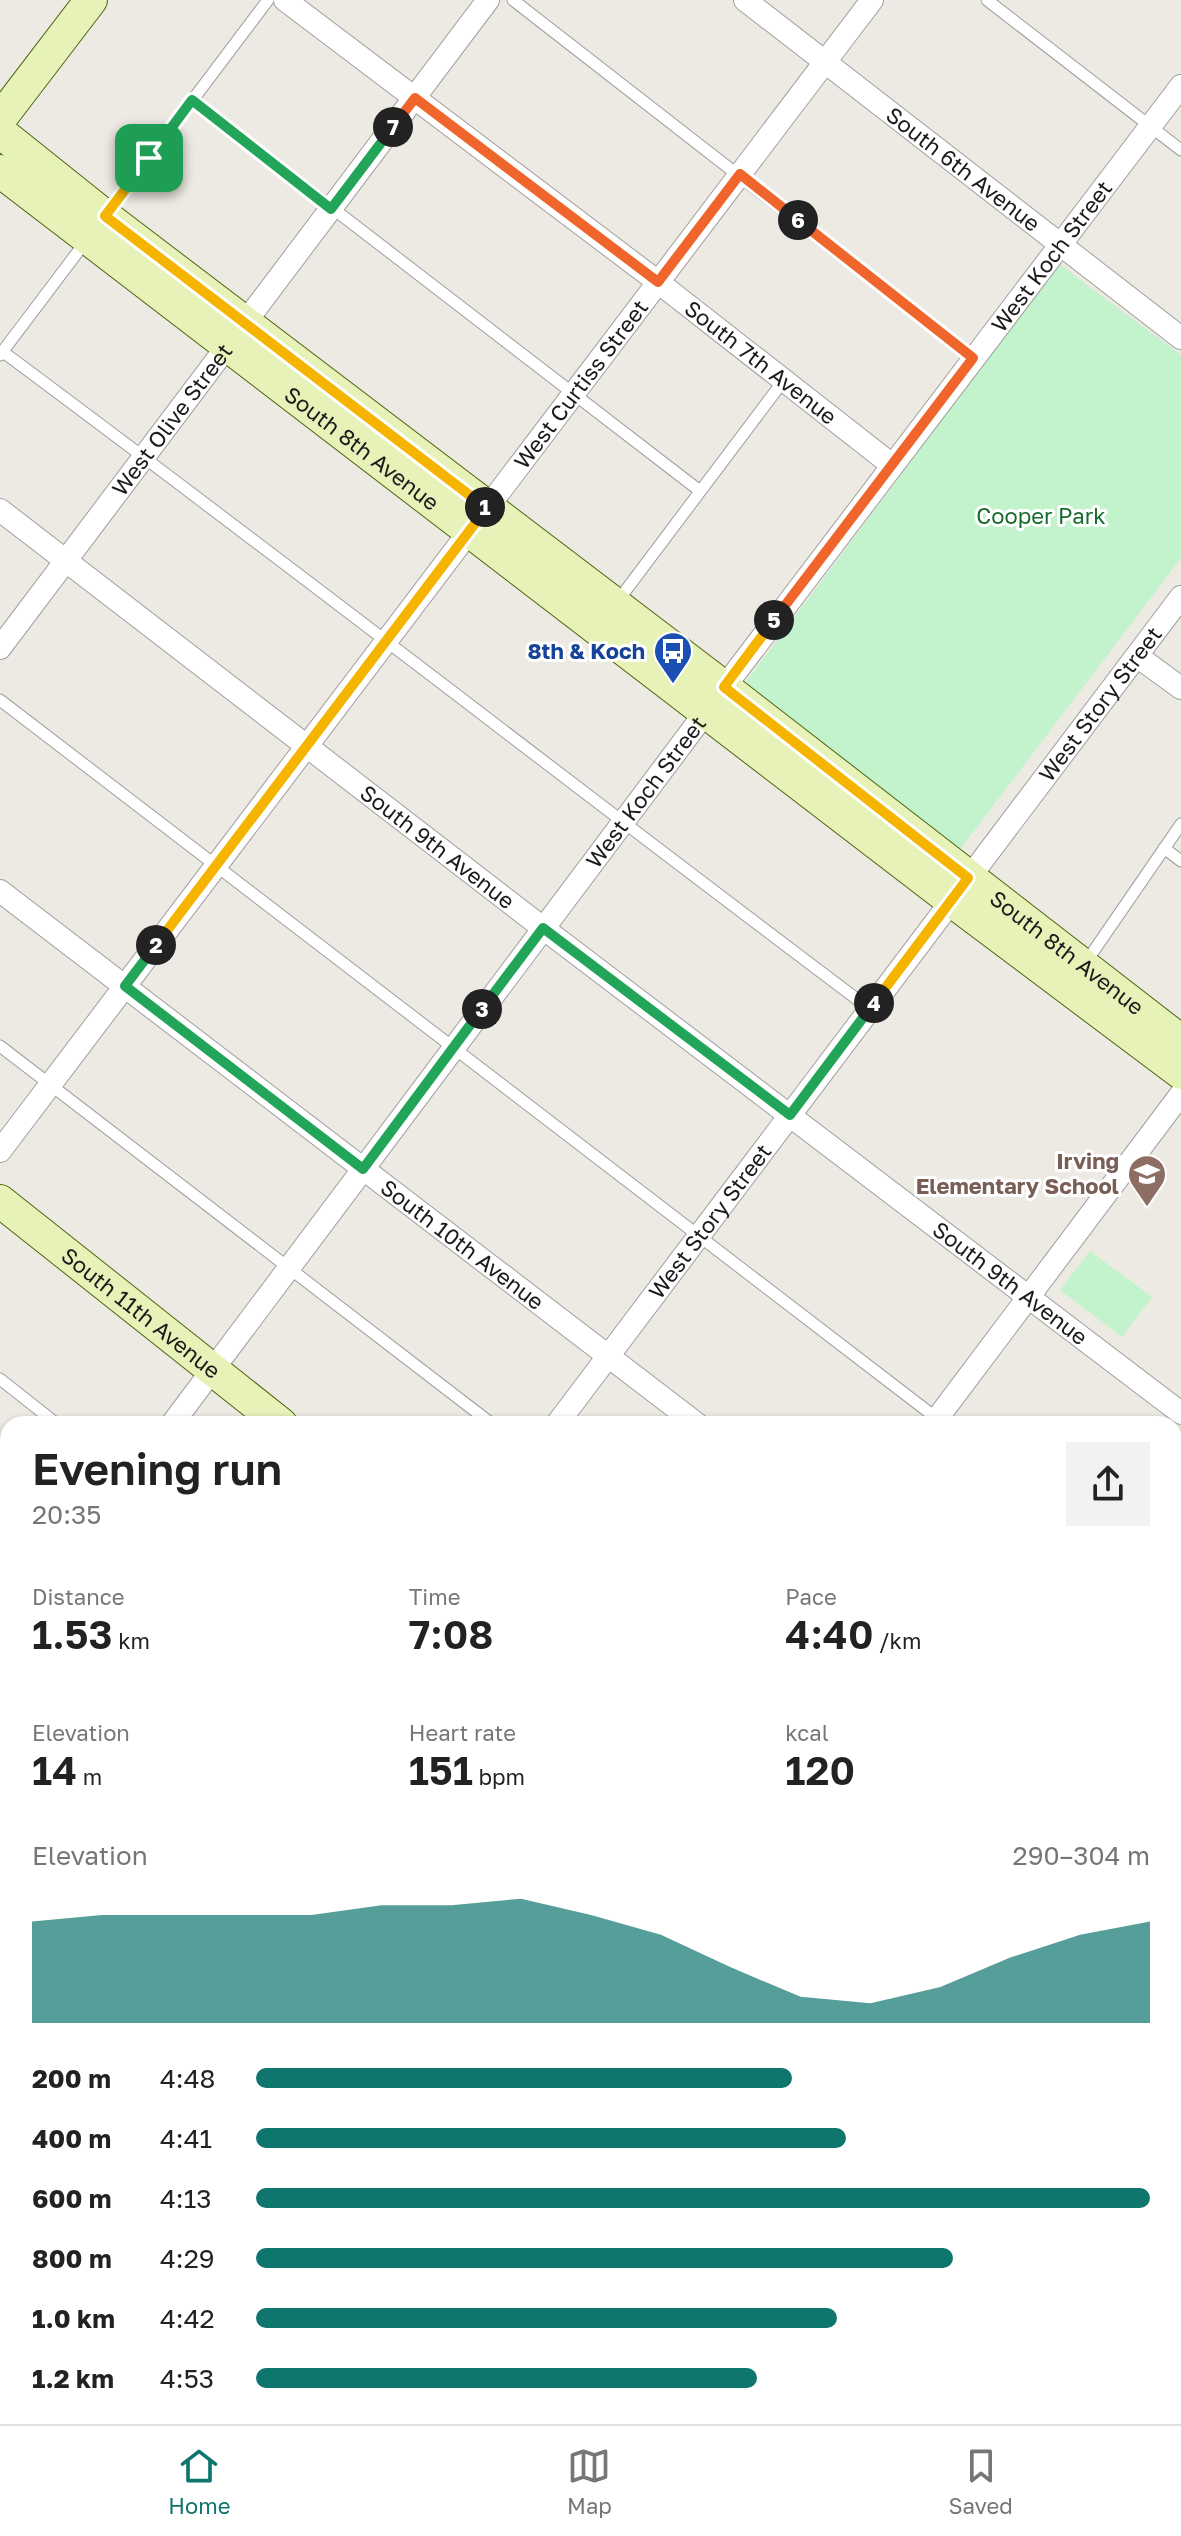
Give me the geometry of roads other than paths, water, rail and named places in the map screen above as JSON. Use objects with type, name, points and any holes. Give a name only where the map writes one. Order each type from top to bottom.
[{"type":"street","points":[[0,119],[91,0]]},
{"type":"street","name":"South 7th Avenue","points":[[285,0],[658,282],[892,465]]},
{"type":"street","name":"West Olive Street","points":[[0,648],[488,0]]},
{"type":"street","name":"South 6th Avenue","points":[[745,0],[1181,338]]},
{"type":"street","name":"West Curtiss Street","points":[[0,1151],[872,0]]},
{"type":"street","name":"West Koch Street","points":[[178,1416],[715,698],[1181,86]]},
{"type":"street","name":"South 8th Avenue","points":[[0,132],[96,228]]},
{"type":"street","name":"South 8th Avenue","points":[[0,171],[96,228],[715,698],[1075,976],[1181,1073]]},
{"type":"street","name":"South 9th Avenue","points":[[0,510],[1181,1413]]},
{"type":"street","name":"West Story Street","points":[[563,1416],[1181,597]]},
{"type":"street","points":[[1137,656],[1181,688]]},
{"type":"street","name":"South 10th Avenue","points":[[0,891],[686,1416]]},
{"type":"street","name":"South 8th Avenue","points":[[1075,976],[1181,1041]]},
{"type":"street","points":[[942,1416],[1181,1094]]},
{"type":"street","name":"South 11th Avenue","points":[[0,1201],[271,1416]]},
{"type":"lane","points":[[268,0],[1,354],[387,640],[870,1009]]},
{"type":"lane","points":[[513,0],[973,358]]},
{"type":"lane","points":[[987,0],[1181,150]]},
{"type":"lane","points":[[192,100],[700,491]]},
{"type":"lane","points":[[606,617],[784,380]]},
{"type":"lane","points":[[0,700],[700,1234],[930,1416]]},
{"type":"lane","points":[[1075,976],[1181,824]]},
{"type":"lane","points":[[1164,848],[1181,861]]},
{"type":"lane","points":[[0,1046],[482,1416]]},
{"type":"lane","points":[[0,1379],[47,1416]]},
{"type":"place","name":"8th & Koch","points":[[673,685]]},
{"type":"place","name":"Irving Elementary School","points":[[1147,1208]]},
{"type":"park label","name":"Cooper Park","points":[[1041,516]]}]
